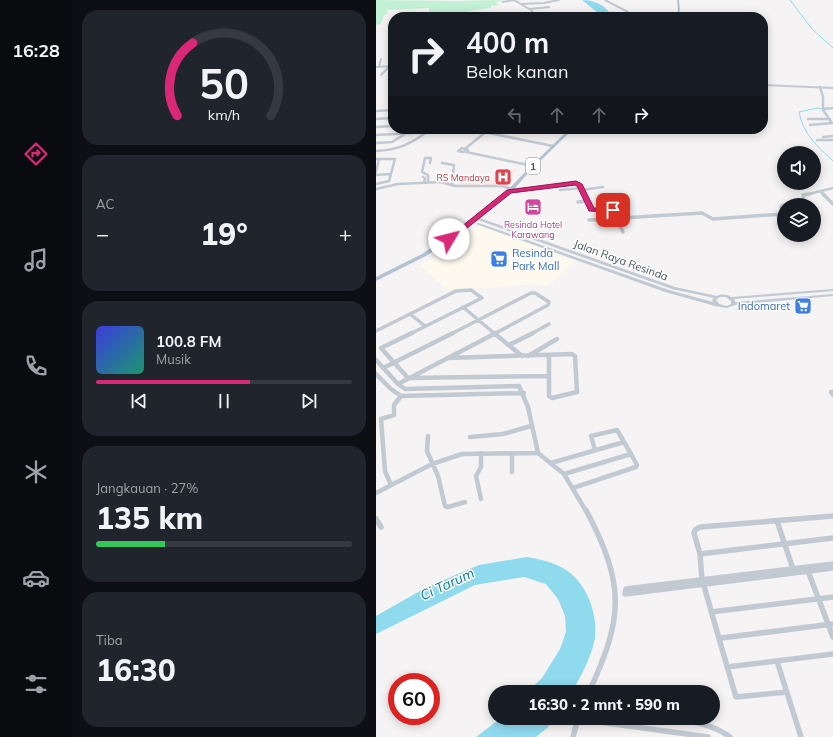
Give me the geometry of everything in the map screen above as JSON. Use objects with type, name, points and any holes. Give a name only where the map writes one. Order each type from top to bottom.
[{"type":"main road","points":[[678,0],[678,12]]},
{"type":"main road","name":"1","points":[[376,283],[426,257],[452,241],[509,192],[565,134]]},
{"type":"main road","name":"1","points":[[376,279],[441,244],[478,220]]},
{"type":"street","points":[[503,2],[514,0],[530,9],[532,12]]},
{"type":"street","points":[[522,4],[544,3],[559,0]]},
{"type":"street","points":[[605,0],[628,12]]},
{"type":"street","points":[[530,9],[549,7]]},
{"type":"street","points":[[377,67],[381,59]]},
{"type":"street","points":[[377,67],[388,66]]},
{"type":"street","points":[[381,75],[388,69]]},
{"type":"street","points":[[768,86],[833,88]]},
{"type":"street","points":[[811,124],[832,125],[823,109],[823,97],[820,87]]},
{"type":"street","points":[[823,109],[833,108]]},
{"type":"street","points":[[376,110],[388,109]]},
{"type":"street","points":[[376,119],[388,118]]},
{"type":"street","points":[[808,119],[830,119]]},
{"type":"street","points":[[376,127],[388,126]]},
{"type":"street","points":[[376,135],[402,134]]},
{"type":"street","points":[[376,143],[392,142],[402,134]]},
{"type":"street","points":[[376,151],[401,148],[423,134]]},
{"type":"street","points":[[485,134],[466,150],[534,165]]},
{"type":"street","points":[[497,134],[554,145]]},
{"type":"street","points":[[823,137],[833,136]]},
{"type":"street","points":[[817,140],[833,140]]},
{"type":"street","points":[[376,184],[388,182],[391,174],[394,158],[378,159],[376,174],[391,174]]},
{"type":"street","points":[[426,183],[428,175],[422,172],[425,158],[432,158],[430,163]]},
{"type":"street","points":[[516,161],[534,165]]},
{"type":"street","points":[[442,163],[454,165],[452,172],[454,176],[452,184]]},
{"type":"street","points":[[423,177],[425,178],[426,183]]},
{"type":"street","points":[[376,189],[396,185],[441,182],[444,184],[464,186],[502,186],[509,192],[576,183],[580,185],[592,210],[612,209],[623,232]]},
{"type":"street","points":[[560,190],[603,187]]},
{"type":"street","points":[[802,198],[802,196],[833,188]]},
{"type":"street","points":[[821,191],[833,204]]},
{"type":"street","points":[[578,202],[588,201]]},
{"type":"street","points":[[589,220],[617,217],[704,213],[709,218],[713,219],[777,215]]},
{"type":"street","name":"Jalan Raya Resinda","points":[[478,220],[674,288],[716,298]]},
{"type":"street","name":"Jalan Raya Resinda","points":[[478,220],[540,246],[630,278],[667,291],[715,304]]},
{"type":"street","points":[[540,246],[545,242]]},
{"type":"street","points":[[630,278],[634,274]]},
{"type":"street","points":[[376,331],[459,290],[471,290],[482,298],[381,348],[408,378],[549,376]]},
{"type":"street","points":[[833,290],[731,298],[723,296],[714,300],[715,304],[720,307],[727,308],[733,304],[833,296]]},
{"type":"street","points":[[383,368],[533,293],[549,302],[548,305],[398,384]]},
{"type":"street","points":[[731,298],[733,304]]},
{"type":"street","points":[[463,307],[525,357]]},
{"type":"street","points":[[410,314],[425,326]]},
{"type":"street","points":[[509,345],[549,324]]},
{"type":"street","points":[[525,357],[557,339]]},
{"type":"street","points":[[446,358],[574,355],[577,391],[550,398],[548,394],[549,356]]},
{"type":"street","points":[[376,360],[398,384],[405,389],[515,386],[522,388],[538,453]]},
{"type":"street","points":[[376,374],[391,389],[401,396],[524,393]]},
{"type":"street","points":[[833,392],[833,395]]},
{"type":"street","points":[[391,485],[385,470],[384,452],[378,430],[381,419],[394,416],[394,405],[401,396]]},
{"type":"street","points":[[470,437],[503,434],[531,426]]},
{"type":"street","points":[[573,488],[636,467],[637,465],[617,430],[593,435],[590,438],[595,450]]},
{"type":"street","points":[[428,436],[427,451],[438,476],[441,495],[446,507],[465,502]]},
{"type":"street","points":[[551,463],[624,442]]},
{"type":"street","points":[[376,493],[432,464],[458,455],[481,453],[538,453],[564,474],[598,532],[607,555],[615,595],[614,627],[604,657],[592,685]]},
{"type":"street","points":[[481,453],[481,467],[476,476],[481,499]]},
{"type":"street","points":[[512,453],[512,472]]},
{"type":"street","points":[[564,474],[631,454]]},
{"type":"street","points":[[787,692],[736,696],[703,581],[700,554],[694,530],[697,528],[833,516]]},
{"type":"street","points":[[376,519],[381,527]]},
{"type":"street","points":[[777,521],[793,568]]},
{"type":"street","points":[[700,554],[833,538]]},
{"type":"street","points":[[833,564],[793,568],[703,581],[625,593],[626,589],[703,581],[808,571],[833,568]]},
{"type":"street","points":[[808,571],[818,599],[831,624],[833,637]]},
{"type":"street","points":[[711,612],[833,597]]},
{"type":"street","points":[[720,642],[721,638],[831,624]]},
{"type":"street","points":[[727,667],[833,654]]},
{"type":"street","points":[[777,661],[801,737]]},
{"type":"street","points":[[573,737],[576,725]]},
{"type":"street","points":[[626,725],[708,737]]},
{"type":"street","points":[[710,725],[720,729],[730,737]]},
{"type":"shaded area","name":"RS Mandaya","points":[[500,168],[516,170],[505,185],[464,186],[463,184],[460,184],[464,176],[494,178]]},
{"type":"shaded area","name":"Resinda Park Mall","points":[[479,226],[576,261],[548,286],[536,284],[495,288],[446,289],[420,266]]},
{"type":"green space","points":[[376,0],[505,1],[495,2],[499,5],[491,6],[491,8],[464,12],[429,12],[429,8],[388,10],[387,14],[384,15],[381,24],[376,25]]},
{"type":"water","points":[[582,0],[599,4],[609,12],[597,12]]},
{"type":"water","name":"Ci Tarum","points":[[527,557],[539,559],[568,571],[583,587],[592,607],[595,638],[586,666],[576,685],[534,685],[542,678],[560,649],[566,632],[565,616],[558,599],[546,584],[524,577],[475,585],[376,634],[376,616],[425,588],[479,565]]},
{"type":"water","points":[[492,725],[549,725],[536,737],[476,737]]},
{"type":"waterway","points":[[790,0],[812,29],[833,48]]},
{"type":"waterway","points":[[822,109],[817,108],[799,112],[807,133],[816,145],[833,161]]},
{"type":"place","name":"RS Mandaya","points":[[503,177]]},
{"type":"place","name":"Resinda Hotel Karawang","points":[[533,207]]},
{"type":"place","name":"Resinda Park Mall","points":[[499,259]]},
{"type":"place","name":"Indomaret","points":[[803,306]]},
{"type":"route","points":[[449,239],[510,192],[576,183],[580,185],[592,210],[613,210]]}]
